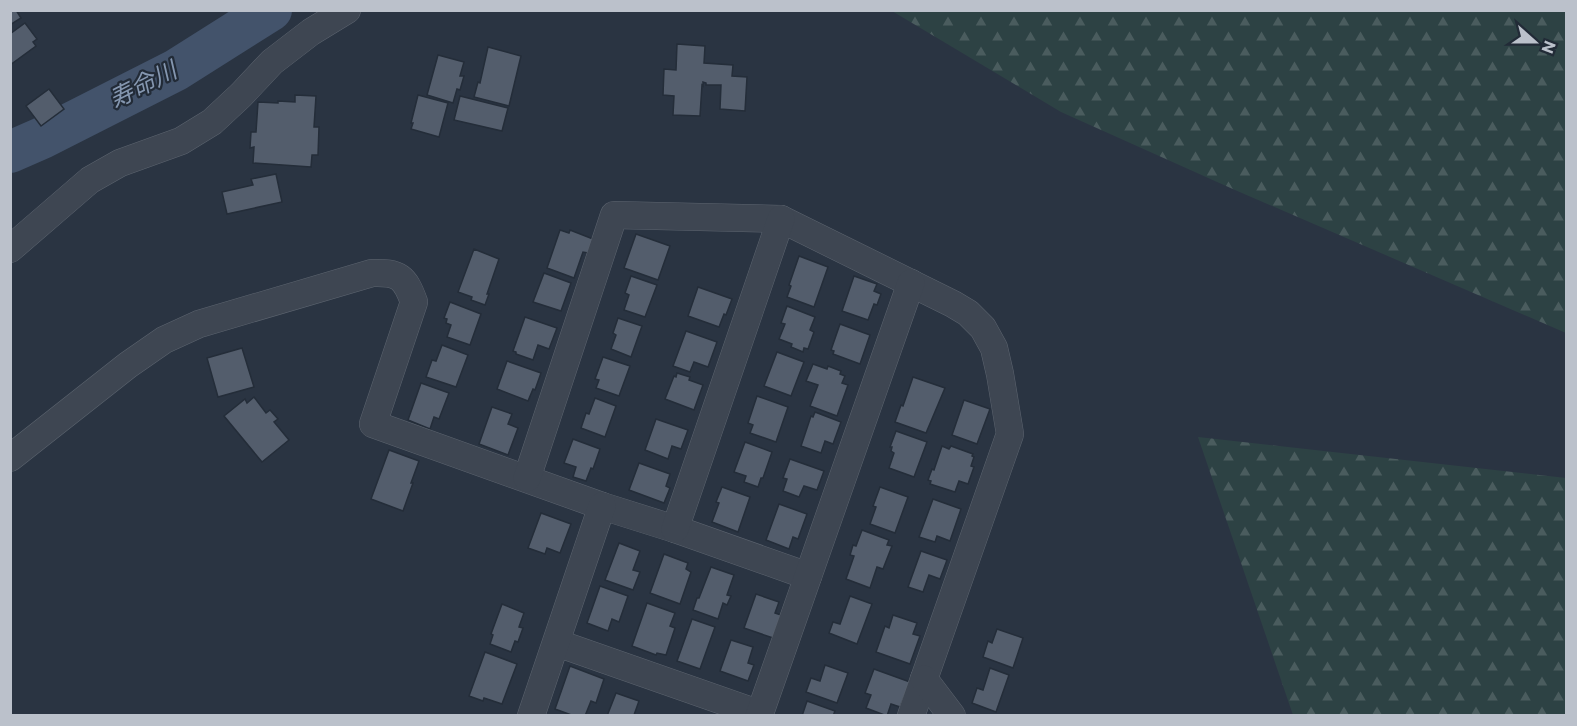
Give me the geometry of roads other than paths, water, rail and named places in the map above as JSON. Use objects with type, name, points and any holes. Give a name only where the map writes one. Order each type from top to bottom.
[{"type":"street","points":[[10,249],[90,180],[120,163],[181,141],[213,122],[272,62],[310,32],[347,10]]},
{"type":"street","points":[[527,478],[614,215],[781,219],[968,313],[983,328],[994,348],[1010,434],[911,716]]},
{"type":"street","points":[[675,529],[781,219]]},
{"type":"street","points":[[10,458],[128,365],[164,340],[199,324],[372,273],[391,272],[408,285],[414,302],[373,424],[602,506],[808,576]]},
{"type":"street","points":[[556,643],[759,715],[911,283]]},
{"type":"street","points":[[531,716],[602,506]]},
{"type":"street","points":[[924,679],[952,716]]},
{"type":"waterway","name":"寿命川","points":[[10,152],[176,70],[271,10]]}]
